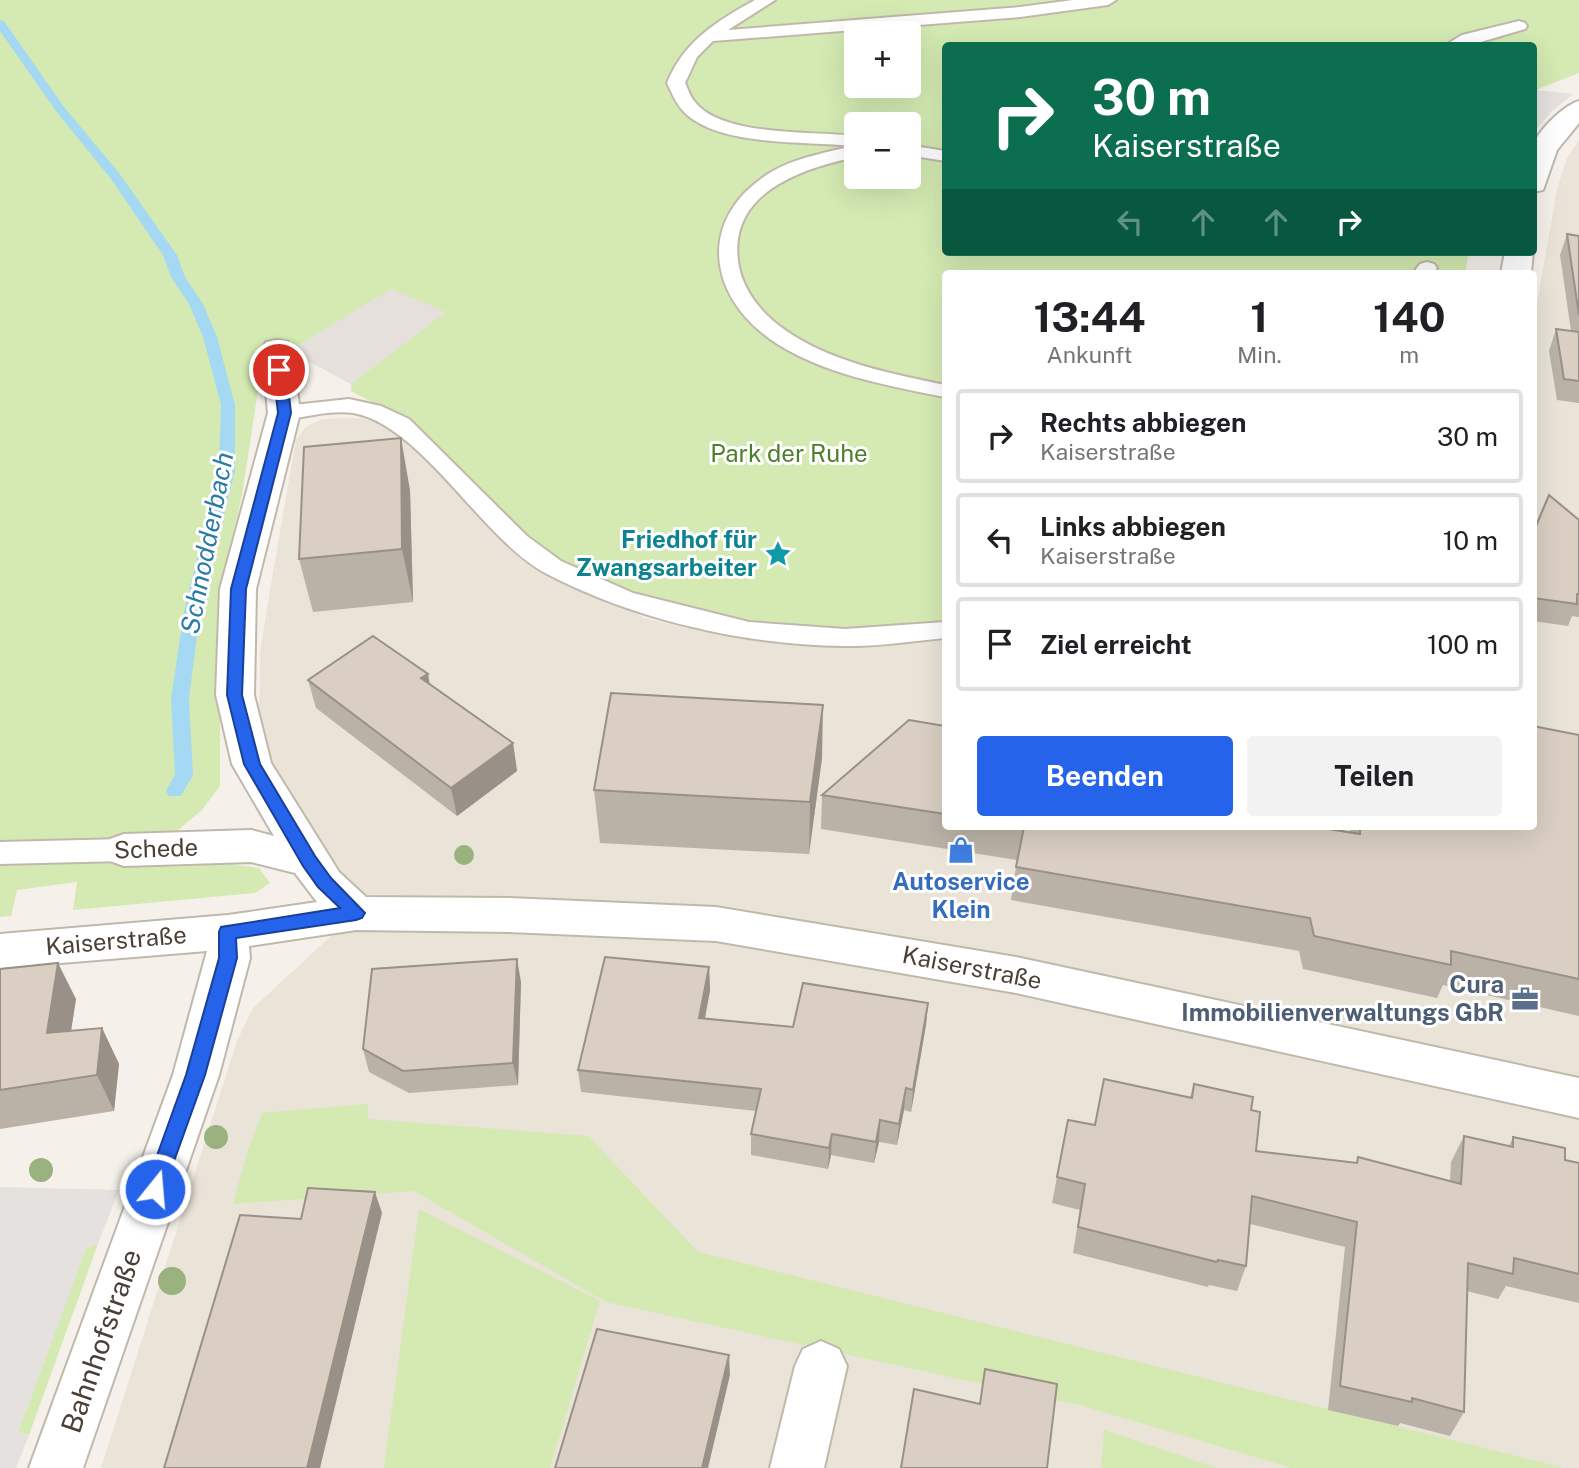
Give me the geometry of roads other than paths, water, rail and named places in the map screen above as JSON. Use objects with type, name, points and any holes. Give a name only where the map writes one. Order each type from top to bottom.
[{"type":"street","points":[[1537,164],[1548,139],[1579,109]]},
{"type":"street","points":[[276,349],[284,413],[238,589],[235,695],[252,764],[324,883],[356,913]]},
{"type":"street","name":"Schede","points":[[124,849],[251,846],[309,861]]},
{"type":"street","name":"Kaiserstraße","points":[[0,951],[228,932],[356,913],[509,915],[716,924],[1016,975],[1579,1098]]},
{"type":"street","name":"Bahnhofstraße","points":[[56,1468],[160,1169],[196,1075],[228,958],[228,932]]},
{"type":"street","points":[[797,1468],[821,1366]]},
{"type":"lane","points":[[767,0],[694,48],[680,68],[676,83],[690,109],[708,119],[741,130],[779,136],[844,140]]},
{"type":"lane","points":[[710,36],[1020,12],[1108,0]]},
{"type":"lane","points":[[1460,42],[1518,26]]},
{"type":"lane","points":[[921,152],[942,156]]},
{"type":"lane","points":[[844,154],[799,167],[776,177],[750,197],[729,229],[726,253],[729,274],[738,293],[755,316],[776,335],[808,351],[854,367],[900,382],[942,390]]},
{"type":"lane","points":[[284,413],[349,406],[373,411],[401,424],[519,541],[544,561],[625,599],[749,630],[845,638],[942,630]]},
{"type":"lane","name":"Schede","points":[[0,853],[124,849]]},
{"type":"waterway","name":"Schnodderbach","points":[[0,23],[60,109],[115,176],[170,255],[178,277],[196,304],[210,337],[228,405],[227,471],[192,611],[180,699],[184,775],[175,791]]},
{"type":"place","name":"Friedhof für Zwangsarbeiter","points":[[778,554]]},
{"type":"place","name":"Autoservice Klein","points":[[961,850]]},
{"type":"place","name":"Cura Immobilienverwaltungs GbR","points":[[1525,999]]},
{"type":"park label","name":"Park der Ruhe","points":[[789,454]]}]
